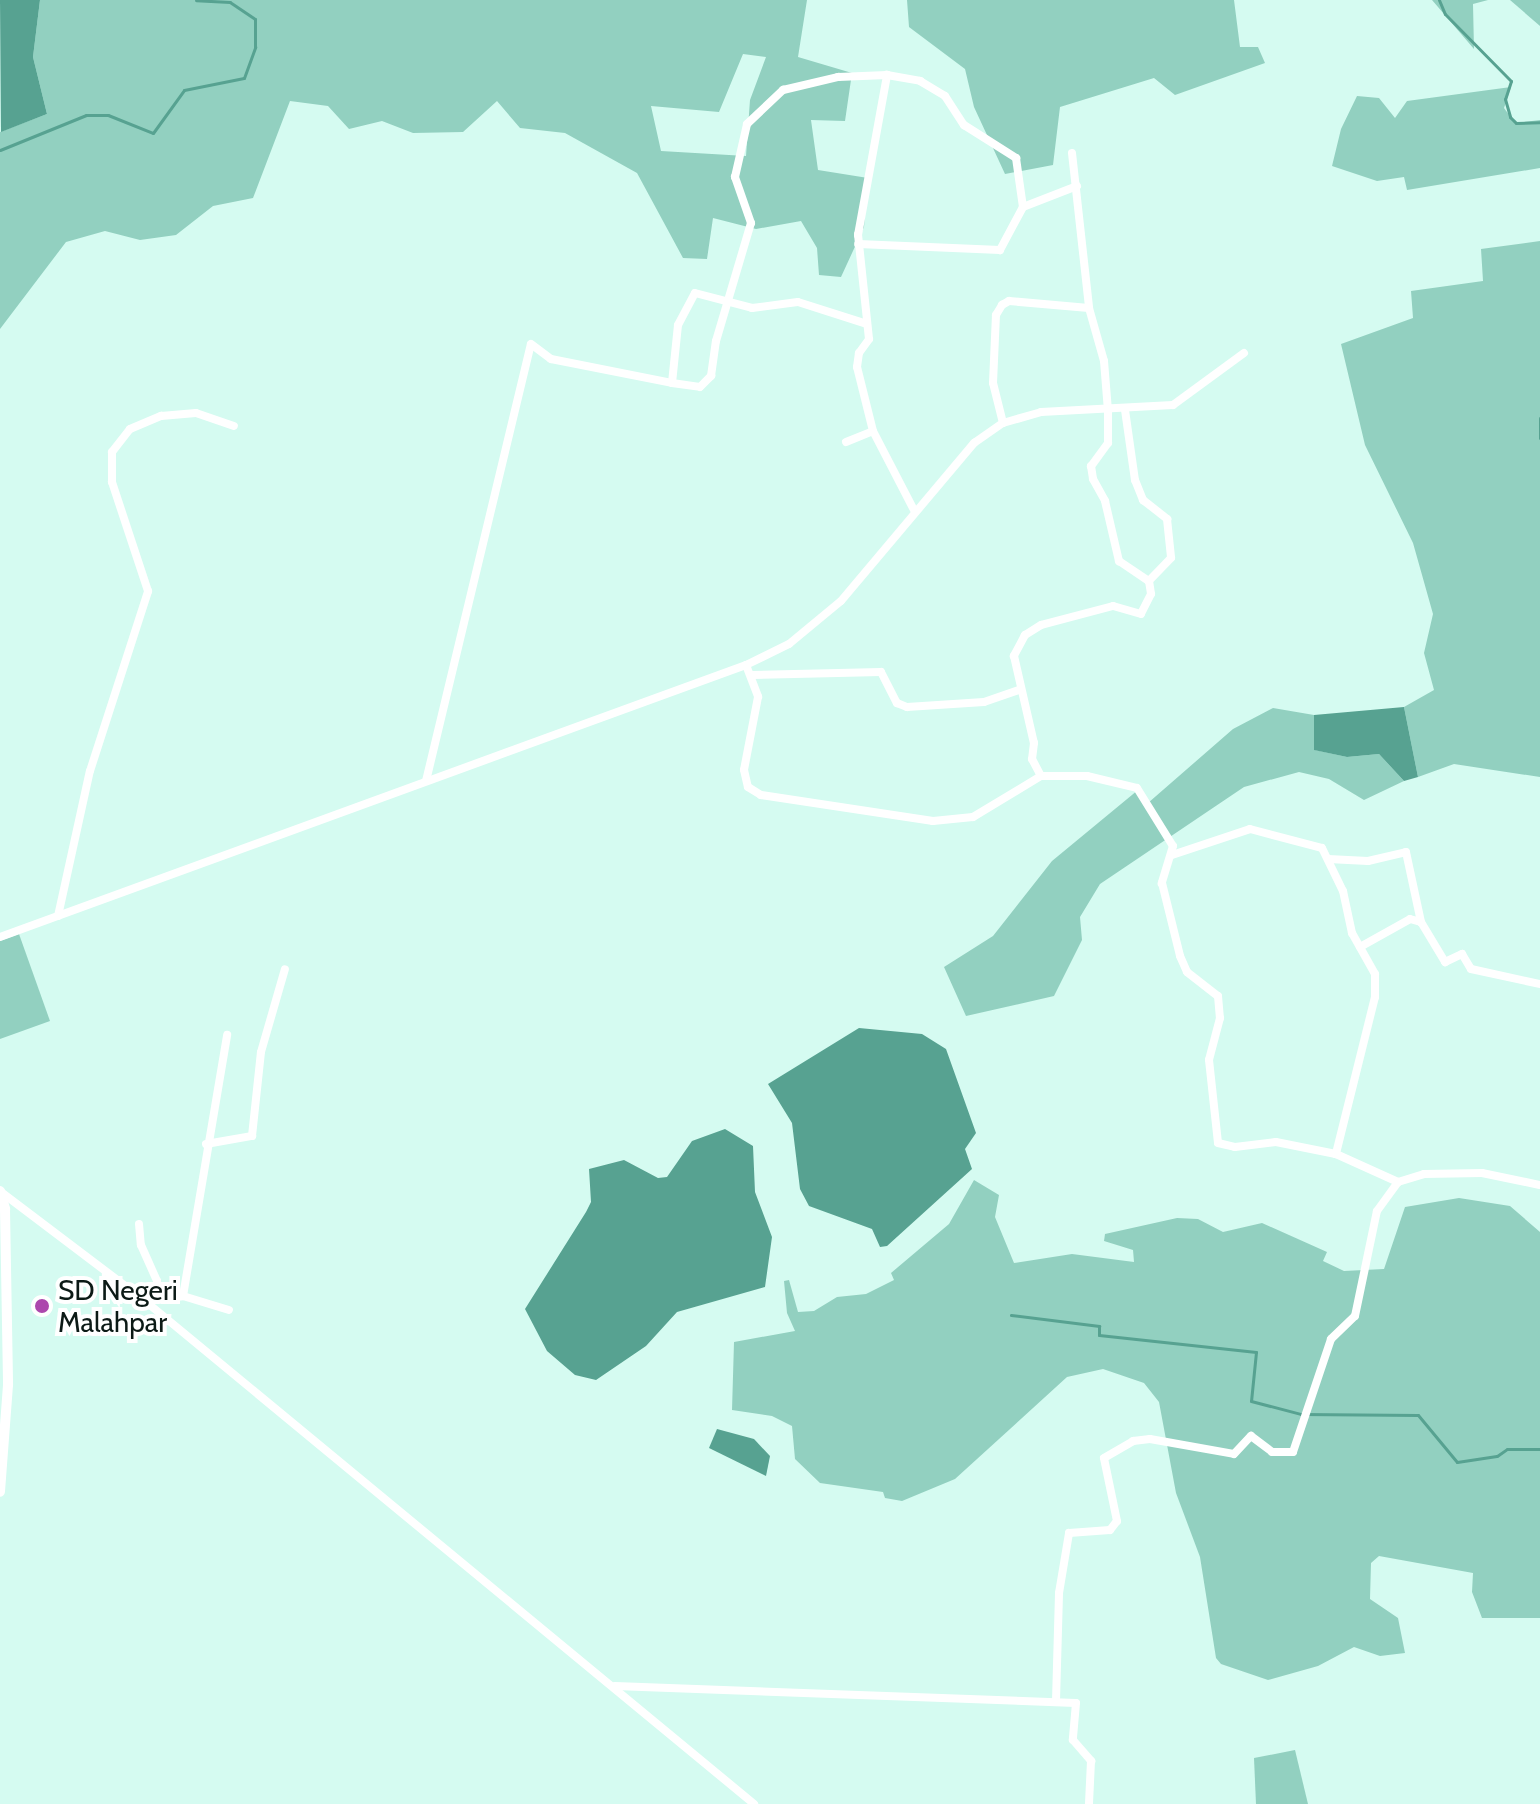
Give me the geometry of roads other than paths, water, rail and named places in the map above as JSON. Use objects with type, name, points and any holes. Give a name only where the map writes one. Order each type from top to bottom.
[{"type":"street","points":[[887,75],[858,244],[869,339],[857,367],[873,431],[914,510]]},
{"type":"street","points":[[426,781],[531,344],[551,359],[672,383],[700,387],[711,376],[727,301],[751,223],[735,177],[747,124],[783,90],[838,77],[887,75],[920,81],[945,96],[964,125],[1016,158],[1023,207],[1000,250],[858,244]]},
{"type":"street","points":[[1041,776],[1032,759],[1034,743],[1014,656],[1025,635],[1041,625],[1113,606],[1141,614],[1151,594],[1149,581],[1119,561],[1105,501],[1093,479],[1091,466],[1108,443],[1108,411],[1104,361],[1089,308],[1072,153]]},
{"type":"street","points":[[1023,207],[1077,186]]},
{"type":"street","points":[[672,383],[684,308],[695,293],[752,308],[798,302],[867,324]]},
{"type":"street","points":[[1003,423],[993,383],[996,315],[1002,305],[1009,301],[1089,308]]},
{"type":"street","points":[[0,937],[746,665],[789,644],[841,601],[914,510],[974,443],[1003,423],[1041,412],[1108,411],[1173,405],[1244,353]]},
{"type":"street","points":[[1125,410],[1135,480],[1143,500],[1167,519],[1171,558],[1149,581]]},
{"type":"street","points":[[58,916],[90,771],[148,591],[112,482],[112,452],[130,429],[161,416],[196,413],[234,426]]},
{"type":"street","points":[[846,442],[873,431]]},
{"type":"street","points":[[746,665],[753,675],[758,697],[744,770],[748,787],[761,795],[933,821],[973,817],[1041,776],[1087,776],[1137,788],[1173,846],[1162,883],[1180,956],[1187,972],[1218,996],[1220,1018],[1209,1060],[1218,1143],[1235,1147],[1276,1142],[1336,1154],[1398,1182]]},
{"type":"street","points":[[753,675],[881,672],[897,703],[907,707],[984,702],[1021,689]]},
{"type":"street","points":[[1172,855],[1250,829],[1322,848],[1360,947],[1375,974],[1375,997],[1336,1154]]},
{"type":"street","points":[[1328,859],[1368,861],[1406,852],[1421,922],[1445,962],[1462,954],[1471,969],[1540,984]]},
{"type":"street","points":[[1360,947],[1410,919],[1421,922]]},
{"type":"street","points":[[206,1144],[252,1136],[261,1052],[285,969]]},
{"type":"street","points":[[183,1296],[206,1144],[227,1035]]},
{"type":"street","points":[[1056,1701],[1059,1593],[1069,1533],[1110,1530],[1117,1521],[1104,1458],[1119,1447],[1150,1439],[1234,1454],[1251,1436],[1272,1452],[1289,1455],[1303,1418],[1311,1410],[1331,1339],[1355,1316],[1377,1211],[1398,1182],[1424,1174],[1482,1173],[1540,1185]]},
{"type":"street","points":[[0,1191],[145,1301],[350,1475],[615,1686],[754,1804]]},
{"type":"street","points":[[0,1191],[8,1385],[0,1492]]},
{"type":"street","points":[[139,1224],[141,1245],[157,1281],[157,1298]]},
{"type":"street","points":[[145,1301],[183,1296],[229,1310]]},
{"type":"street","points":[[615,1686],[1076,1703],[1073,1740],[1091,1761],[1089,1804]]},
{"type":"waterway","points":[[0,150],[86,115],[108,115],[153,133],[184,90],[244,78],[255,47],[255,19],[230,2],[196,0]]},
{"type":"waterway","points":[[1439,0],[1445,14],[1511,81],[1505,99],[1510,117],[1516,123],[1540,122]]},
{"type":"waterway","points":[[1540,418],[1540,438]]},
{"type":"waterway","points":[[1011,1315],[1099,1326],[1099,1335],[1256,1352],[1251,1401],[1301,1414],[1418,1415],[1457,1462],[1497,1456],[1507,1449],[1540,1449]]},
{"type":"place","name":"SD Negeri Malahpar","points":[[42,1306]]}]
